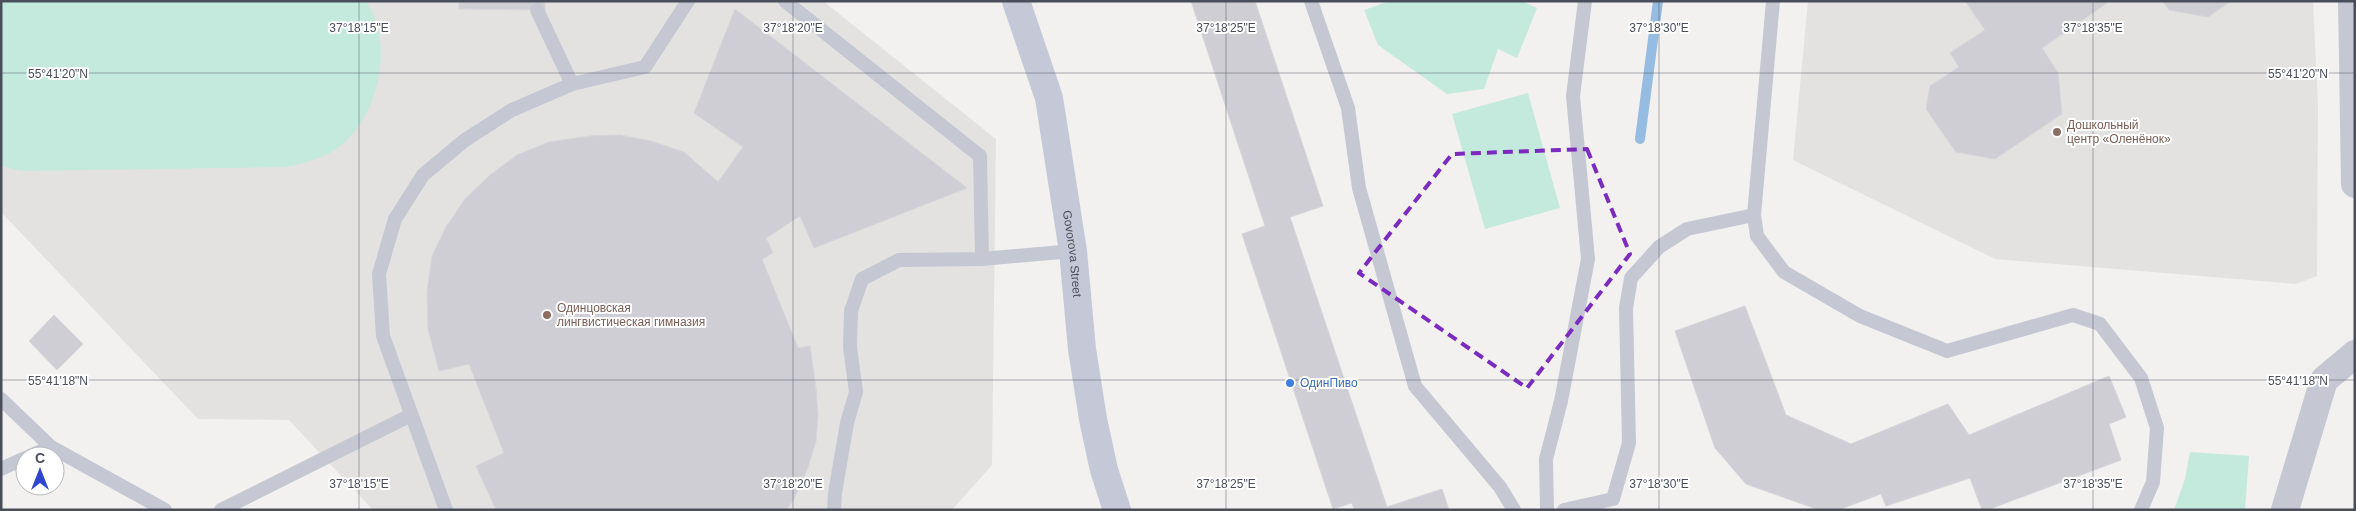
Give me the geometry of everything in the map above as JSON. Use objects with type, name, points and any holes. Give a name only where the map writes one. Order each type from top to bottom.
[{"type":"main road","name":"Govorova Street","points":[[1016,1],[1049,98],[1073,251],[1082,350],[1093,419],[1104,470],[1117,510]]},
{"type":"street","points":[[2352,1],[2355,184]]},
{"type":"street","points":[[2285,510],[2324,380],[2355,354]]},
{"type":"lane","points":[[446,510],[383,336],[379,274],[395,218],[423,176],[465,140],[512,110],[572,84],[646,67],[688,1]]},
{"type":"lane","points":[[785,1],[980,156],[982,260]]},
{"type":"lane","points":[[1311,1],[1348,108],[1358,188],[1415,386],[1500,487],[1514,510]]},
{"type":"lane","points":[[1547,510],[1546,459],[1561,401],[1588,260],[1573,96],[1585,1]]},
{"type":"lane","points":[[1773,1],[1754,215],[1757,236],[1784,272],[1860,316],[1947,351],[2072,315],[2100,324],[2141,378],[2157,428],[2153,482],[2141,510]]},
{"type":"lane","points":[[537,10],[572,84]]},
{"type":"lane","points":[[1564,510],[1613,499],[1629,443],[1626,308],[1631,278],[1659,247],[1687,228],[1754,215]]},
{"type":"lane","points":[[834,510],[835,492],[847,423],[856,392],[850,347],[851,320],[862,279],[899,260],[982,260],[1073,251]]},
{"type":"lane","points":[[1,399],[50,446]]},
{"type":"lane","points":[[221,510],[411,415]]},
{"type":"lane","points":[[65,455],[165,510]]},
{"type":"lane","points":[[1,469],[15,463]]},
{"type":"highlighted area","points":[[1587,149],[1630,254],[1527,388],[1359,273],[1452,154]]},
{"type":"shaded area","name":"Одинцовская лингвистическая гимназия","points":[[1,1],[823,1],[996,139],[992,465],[952,510],[373,510],[289,420],[198,419],[1,212]]},
{"type":"shaded area","name":"Дошкольный центр «Оленёнок»","points":[[1808,1],[2313,1],[2318,105],[2317,276],[2296,284],[1995,259],[1793,160]]},
{"type":"green space","points":[[1,1],[366,1],[375,18],[380,37],[381,58],[378,78],[373,99],[353,134],[333,151],[320,158],[300,164],[286,167],[22,171],[1,166]]},
{"type":"green space","points":[[1390,1],[1522,1],[1537,8],[1517,58],[1498,49],[1484,89],[1447,94],[1378,45],[1364,10]]},
{"type":"green space","points":[[1528,93],[1560,208],[1485,229],[1452,114]]},
{"type":"green space","points":[[2190,452],[2249,456],[2245,510],[2174,510],[2185,479]]},
{"type":"building","points":[[459,1],[545,1],[545,10],[459,9]]},
{"type":"building","points":[[1191,1],[1255,1],[1323,206],[1290,217],[1387,507],[1442,489],[1449,510],[1354,510],[1352,503],[1333,509],[1242,234],[1265,226]]},
{"type":"building","points":[[1965,1],[2110,1],[2042,48],[2058,73],[2062,114],[1995,159],[1956,152],[1926,109],[1930,86],[1959,67],[1950,53],[1985,30]]},
{"type":"building","points":[[2163,1],[2231,1],[2208,17],[2169,10]]},
{"type":"building","points":[[735,9],[967,188],[814,248],[800,216],[766,238],[773,253],[762,259],[798,348],[810,346],[818,416],[816,441],[807,470],[793,501],[786,510],[496,510],[476,466],[504,453],[469,364],[439,371],[428,329],[427,292],[432,256],[446,227],[465,199],[490,175],[517,155],[549,142],[590,136],[620,135],[651,141],[684,152],[718,182],[743,147],[694,113]]},
{"type":"building","points":[[1745,306],[1786,415],[1851,444],[1948,404],[1969,435],[2109,376],[2126,417],[2109,424],[2121,460],[1987,510],[1982,510],[1970,478],[1886,506],[1881,494],[1838,510],[1819,510],[1746,484],[1715,448],[1675,331]]},
{"type":"building","points":[[54,315],[83,344],[57,370],[29,341]]},
{"type":"waterway","points":[[1640,139],[1658,1]]},
{"type":"place","name":"Дошкольный центр «Оленёнок»","points":[[2057,132]]},
{"type":"place","name":"Одинцовская лингвистическая гимназия","points":[[547,315]]},
{"type":"place","name":"ОдинПиво","points":[[1290,383]]}]
